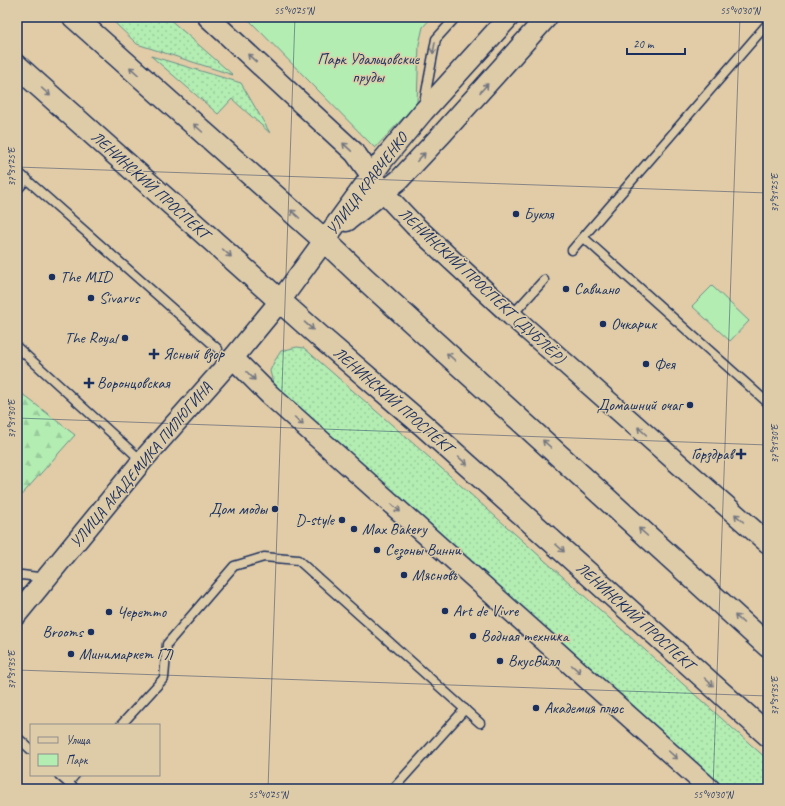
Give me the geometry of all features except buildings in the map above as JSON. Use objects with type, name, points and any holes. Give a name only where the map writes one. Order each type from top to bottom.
[{"type":"main road","points":[[74,17],[324,240],[768,646]]},
{"type":"main road","name":"ЛЕНИНСКИЙ ПРОСПЕКТ","points":[[17,66],[280,301],[424,426],[768,735]]},
{"type":"street","name":"ЛЕНИНСКИЙ ПРОСПЕКТ (ДУБЛЁР)","points":[[208,17],[355,153],[377,185],[414,225],[512,316],[768,544]]},
{"type":"street","name":"УЛИЦА КРАВЧЕНКО","points":[[324,240],[377,185],[383,160],[423,112],[509,17]]},
{"type":"street","name":"УЛИЦА КРАВЧЕНКО","points":[[377,185],[399,180],[435,143],[547,17]]},
{"type":"street","name":"УЛИЦА АКАДЕМИКА ПИЛЮГИНА","points":[[17,614],[142,461],[225,354],[280,301],[324,240]]},
{"type":"street","points":[[225,354],[710,789]]},
{"type":"lane","points":[[423,112],[436,39],[456,17]]},
{"type":"lane","points":[[572,250],[584,238],[768,23]]},
{"type":"lane","points":[[17,170],[225,354]]},
{"type":"lane","points":[[17,190],[27,179]]},
{"type":"lane","points":[[584,238],[768,403]]},
{"type":"lane","points":[[512,316],[544,280]]},
{"type":"lane","points":[[17,347],[142,461]]},
{"type":"lane","points":[[122,724],[164,678],[167,644],[234,566],[264,557],[298,560],[480,723]]},
{"type":"lane","points":[[17,576],[22,575],[46,578]]},
{"type":"lane","points":[[393,789],[465,709]]},
{"type":"lane","points":[[17,737],[30,749]]},
{"type":"lane","points":[[60,776],[75,789]]},
{"type":"lane","points":[[68,783],[74,776]]},
{"type":"green space","points":[[112,17],[167,17],[233,75],[137,44],[114,22]]},
{"type":"green space","name":"Парк Удальцовские пруды","points":[[246,17],[432,17],[423,27],[419,44],[417,103],[375,148]]},
{"type":"green space","points":[[151,56],[241,83],[270,133],[232,99],[218,114]]},
{"type":"green space","points":[[712,286],[749,321],[730,341],[692,306]]},
{"type":"green space","points":[[297,347],[304,348],[431,459],[768,760],[768,789],[725,789],[282,394],[273,383],[270,371],[281,351]]},
{"type":"green space","points":[[17,390],[75,435],[17,500]]},
{"type":"place","name":"Букля","points":[[516,214]]},
{"type":"place","name":"The MID","points":[[52,277]]},
{"type":"place","name":"Савиано","points":[[566,289]]},
{"type":"place","name":"Sivarus","points":[[91,298]]},
{"type":"place","name":"Очкарик","points":[[603,324]]},
{"type":"place","name":"The Royal","points":[[125,338]]},
{"type":"place","name":"Ясный взор","points":[[154,354]]},
{"type":"place","name":"Фея","points":[[646,364]]},
{"type":"place","name":"Воронцовская","points":[[89,383]]},
{"type":"place","name":"Домашний очаг","points":[[690,405]]},
{"type":"place","name":"Горздрав","points":[[741,454]]},
{"type":"place","name":"Дом моды","points":[[275,509]]},
{"type":"place","name":"D-style","points":[[342,520]]},
{"type":"place","name":"Max Bakery","points":[[354,529]]},
{"type":"place","name":"Сезоны Винни","points":[[377,550]]},
{"type":"place","name":"Мясновъ","points":[[404,575]]},
{"type":"place","name":"Art de Vivre","points":[[445,611]]},
{"type":"place","name":"Черетто","points":[[109,612]]},
{"type":"place","name":"Brooms","points":[[91,632]]},
{"type":"place","name":"Водная техника","points":[[473,636]]},
{"type":"place","name":"Минимаркет ГЛ","points":[[71,654]]},
{"type":"place","name":"ВкусВилл","points":[[500,661]]},
{"type":"place","name":"Академия плюс","points":[[536,708]]}]
